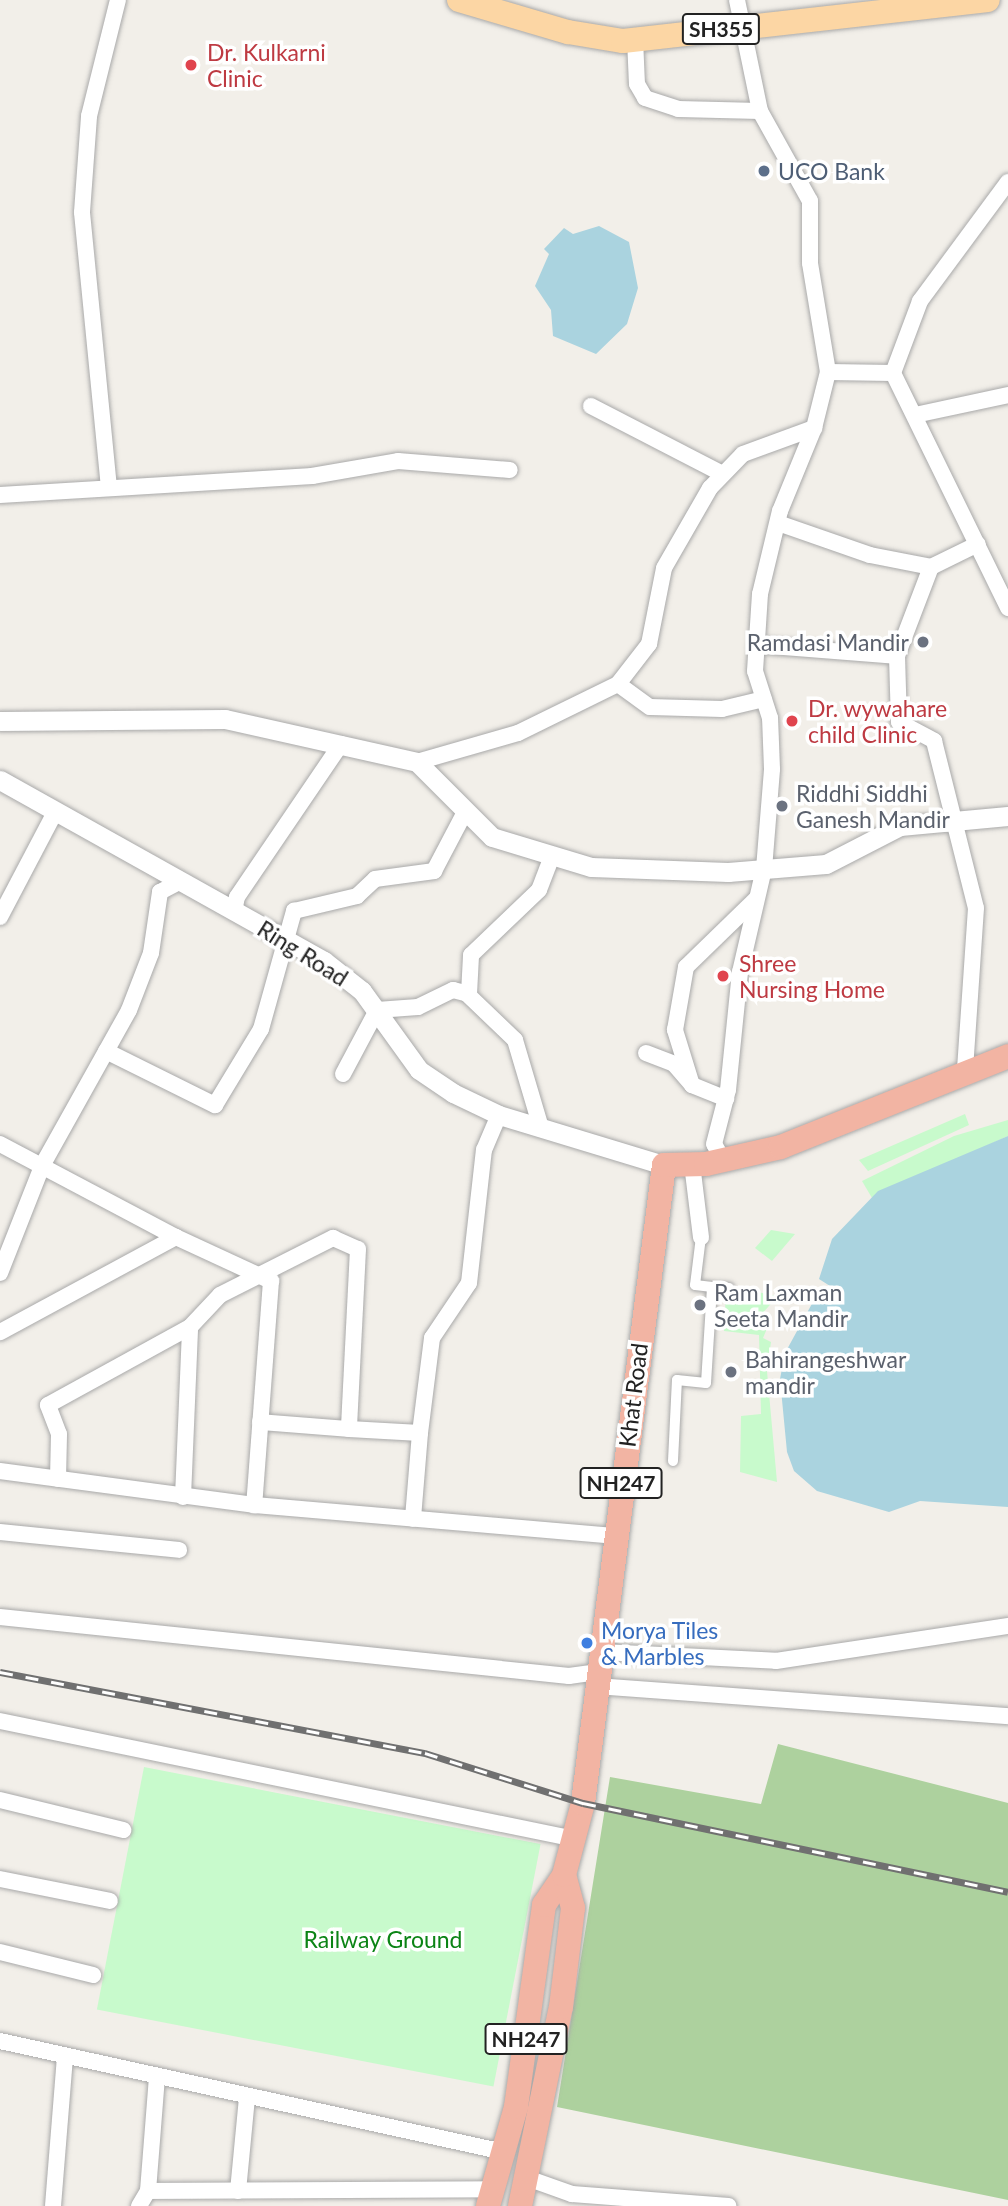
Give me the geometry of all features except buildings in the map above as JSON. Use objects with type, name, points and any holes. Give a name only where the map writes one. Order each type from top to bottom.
[{"type":"highway","points":[[664,1165],[723,1160],[780,1147],[965,1069],[1008,1056]]},
{"type":"highway","name":"Khat Road","points":[[520,2206],[544,2112],[573,1908],[564,1874],[569,1838],[583,1803],[664,1165]]},
{"type":"highway","name":"Khat Road","points":[[491,2198],[516,2107],[544,1905],[564,1874]]},
{"type":"main road","name":"SH355","points":[[459,0],[568,32],[635,39],[988,0]]},
{"type":"street","points":[[109,488],[82,212],[89,116],[118,0]]},
{"type":"street","points":[[723,1160],[714,1144],[726,1098],[740,972],[764,869],[772,769],[764,699],[755,671],[760,594],[778,523],[814,428],[828,372],[810,262],[810,201],[760,111],[740,27],[737,0]]},
{"type":"street","points":[[635,39],[637,84],[645,98],[678,109],[760,111]]},
{"type":"street","points":[[1002,188],[1008,207]]},
{"type":"street","points":[[1002,188],[920,301],[893,373],[1008,608]]},
{"type":"street","points":[[828,372],[893,373]]},
{"type":"street","points":[[915,415],[1008,395]]},
{"type":"street","points":[[591,407],[723,474]]},
{"type":"street","points":[[0,721],[225,719],[417,762],[518,733],[618,684],[649,644],[664,568],[723,474],[743,454],[814,428]]},
{"type":"street","points":[[0,495],[312,476],[398,461],[510,470]]},
{"type":"street","points":[[778,523],[870,555],[931,567],[978,544]]},
{"type":"street","points":[[931,567],[897,656],[898,722],[934,741],[956,819],[976,908],[965,1069]]},
{"type":"street","points":[[757,645],[897,656]]},
{"type":"street","points":[[618,684],[650,707],[722,709],[764,699]]},
{"type":"street","points":[[234,912],[237,897],[341,744]]},
{"type":"street","points":[[417,762],[492,837],[591,867],[764,869],[826,864],[900,826],[1008,816]]},
{"type":"street","name":"Ring Road","points":[[0,780],[54,814],[324,961],[377,1010],[419,1070],[499,1115],[664,1165]]},
{"type":"street","points":[[106,1051],[215,1105],[261,1029],[287,949],[285,939],[294,911],[357,896],[375,879],[434,871],[465,812]]},
{"type":"street","points":[[0,917],[54,814]]},
{"type":"street","points":[[466,993],[474,972],[471,955],[539,890],[552,856]]},
{"type":"street","points":[[0,1273],[43,1164],[106,1051],[151,953],[160,892],[180,882]]},
{"type":"street","points":[[692,1085],[675,1030],[686,967],[756,899]]},
{"type":"street","points":[[343,1074],[377,1010],[418,1007],[453,990],[466,993],[515,1040],[541,1128]]},
{"type":"street","points":[[646,1053],[674,1064],[692,1085],[726,1098]]},
{"type":"street","points":[[413,1519],[432,1338],[468,1283],[484,1150],[499,1115]]},
{"type":"street","points":[[0,1144],[43,1164],[176,1237],[271,1281],[254,1505]]},
{"type":"street","points":[[692,1164],[701,1237],[695,1285],[729,1288]]},
{"type":"street","points":[[0,1332],[176,1237]]},
{"type":"street","points":[[58,1479],[59,1434],[48,1405],[190,1327],[220,1295],[333,1238],[358,1249],[349,1429]]},
{"type":"street","points":[[673,1461],[677,1380],[706,1382],[712,1287]]},
{"type":"street","points":[[183,1497],[190,1327]]},
{"type":"street","points":[[260,1422],[420,1433]]},
{"type":"street","points":[[0,1471],[254,1505],[615,1536]]},
{"type":"street","points":[[0,1532],[179,1550]]},
{"type":"street","points":[[0,1617],[569,1676],[599,1670],[776,1661],[1008,1626]]},
{"type":"street","points":[[599,1670],[1008,1716]]},
{"type":"street","points":[[0,1721],[569,1838]]},
{"type":"street","points":[[0,1800],[123,1830]]},
{"type":"street","points":[[0,1879],[110,1901]]},
{"type":"street","points":[[0,1952],[93,1975]]},
{"type":"street","points":[[0,2041],[504,2152]]},
{"type":"street","points":[[53,2206],[65,2057]]},
{"type":"street","points":[[139,2206],[148,2192],[157,2077]]},
{"type":"street","points":[[238,2191],[247,2097]]},
{"type":"street","points":[[527,2178],[572,2194],[729,2206]]},
{"type":"street","points":[[148,2192],[238,2191],[383,2199],[491,2198]]},
{"type":"green space","points":[[965,1114],[969,1125],[868,1171],[859,1160]]},
{"type":"green space","points":[[1008,1120],[1008,1136],[872,1198],[862,1181],[954,1136]]},
{"type":"green space","points":[[771,1230],[795,1234],[772,1261],[755,1248]]},
{"type":"green space","points":[[726,1290],[752,1299],[757,1292],[778,1296],[759,1317],[768,1326],[763,1338],[771,1342],[767,1371],[777,1482],[740,1472],[741,1416],[761,1414],[759,1335],[724,1331]]},
{"type":"green space","points":[[778,1744],[1008,1803],[1008,2200],[557,2107],[610,1777],[761,1804]]},
{"type":"green space","name":"Railway Ground","points":[[144,1767],[541,1844],[493,2087],[97,2009]]},
{"type":"water","points":[[599,226],[629,242],[638,288],[627,324],[596,354],[553,336],[551,310],[535,286],[549,254],[544,249],[564,228],[573,234]]},
{"type":"water","points":[[1008,1136],[1008,1507],[920,1501],[889,1512],[817,1491],[794,1471],[787,1452],[780,1379],[785,1353],[814,1300],[827,1300],[830,1286],[819,1279],[832,1239],[878,1191]]},
{"type":"railway","points":[[0,1672],[425,1753],[583,1803],[1008,1892]]},
{"type":"place","name":"Dr. Kulkarni Clinic","points":[[191,65]]},
{"type":"place","name":"UCO Bank","points":[[764,171]]},
{"type":"place","name":"Ramdasi Mandir","points":[[923,642]]},
{"type":"place","name":"Dr. wywahare child Clinic","points":[[792,721]]},
{"type":"place","name":"Riddhi Siddhi Ganesh Mandir","points":[[782,806]]},
{"type":"place","name":"Shree Nursing Home","points":[[723,976]]},
{"type":"place","name":"Ram Laxman Seeta Mandir","points":[[700,1305]]},
{"type":"place","name":"Bahirangeshwar mandir","points":[[731,1372]]},
{"type":"place","name":"Morya Tiles & Marbles","points":[[587,1643]]}]
